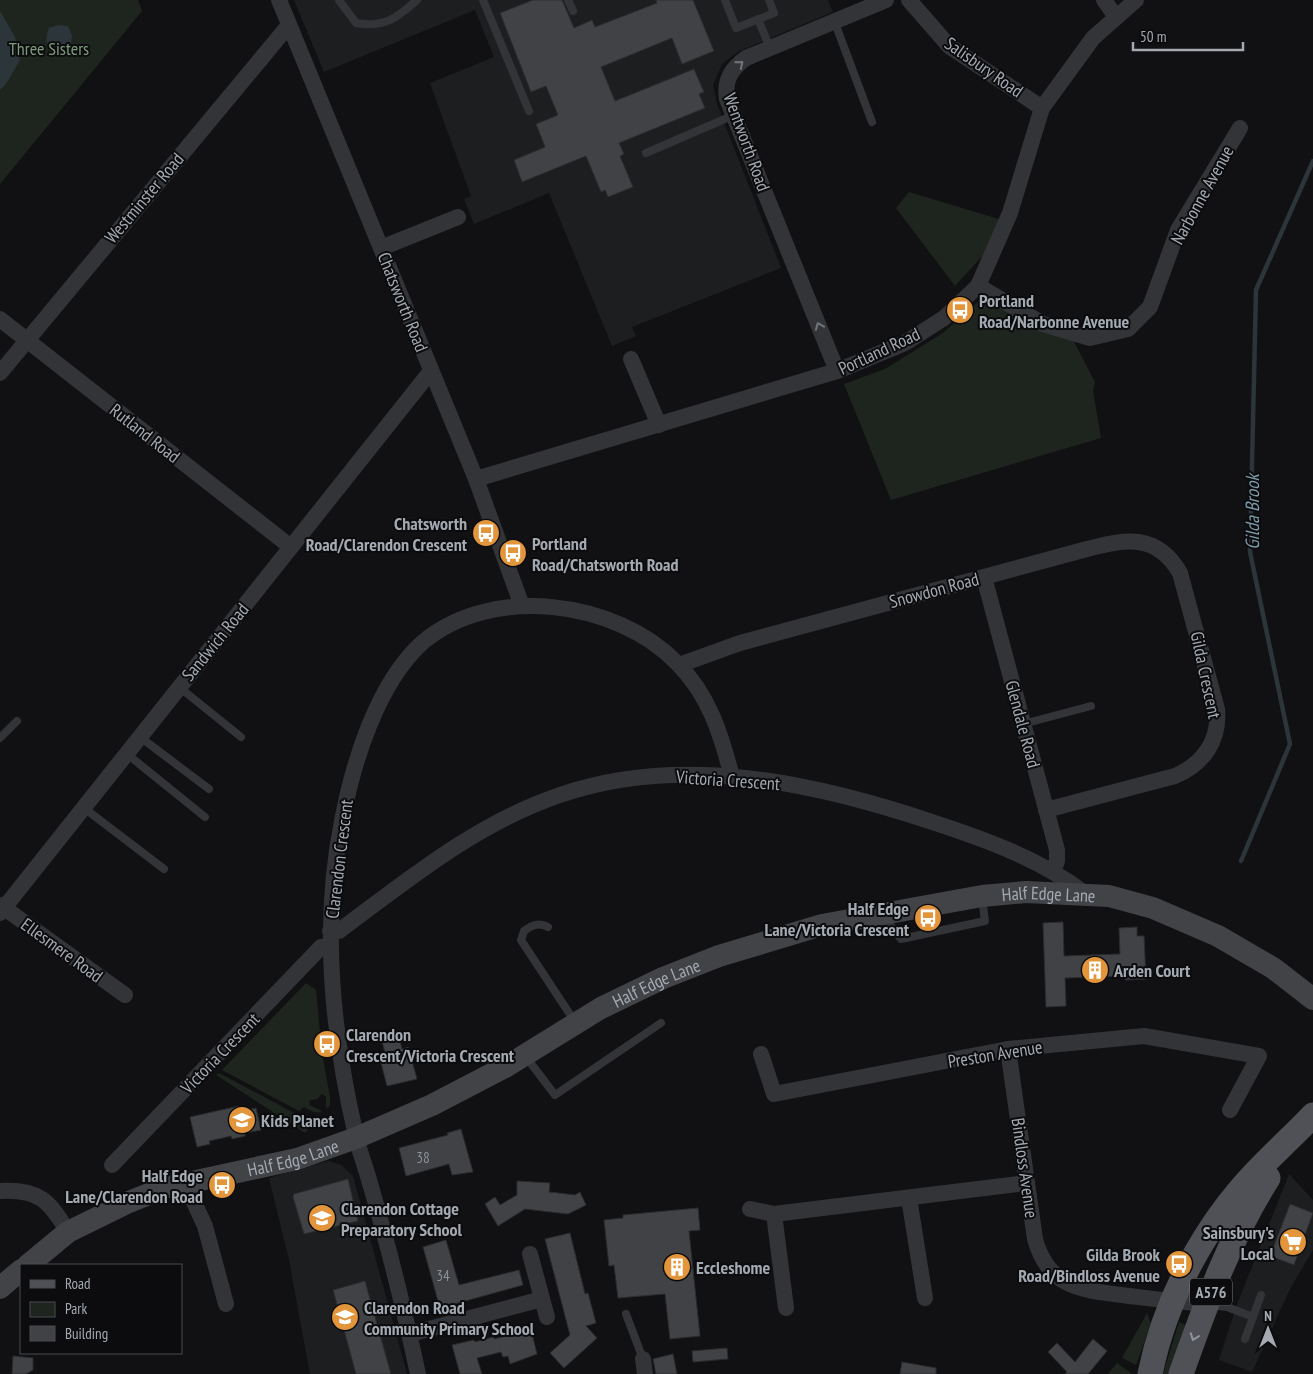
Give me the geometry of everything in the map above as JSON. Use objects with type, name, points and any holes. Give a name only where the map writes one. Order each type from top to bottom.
[{"type":"main road","name":"Half Edge Lane","points":[[29,1264],[68,1232],[129,1202],[185,1183],[297,1158],[356,1138],[432,1105],[525,1055],[601,1008],[664,978],[719,956],[822,925],[982,896],[1026,892],[1086,894],[1132,901],[1198,926],[1245,950],[1313,999]]},
{"type":"main road","name":"A576","points":[[1149,1372],[1171,1302],[1208,1236],[1256,1171],[1313,1114]]},
{"type":"main road","name":"A576","points":[[1181,1374],[1206,1304],[1237,1231],[1286,1143]]},
{"type":"main road","points":[[0,1288],[20,1271]]},
{"type":"street","name":"Chatsworth Road","points":[[279,0],[476,479],[522,606]]},
{"type":"street","name":"Wentworth Road","points":[[837,371],[734,116],[726,89],[728,77],[734,66],[746,58],[835,23],[886,0]]},
{"type":"street","name":"Salisbury Road","points":[[909,0],[949,46],[1042,108]]},
{"type":"street","points":[[1104,0],[1116,17]]},
{"type":"street","name":"Portland Road","points":[[476,479],[837,371],[905,343],[944,318],[978,286],[1010,213],[1042,108],[1093,38],[1136,0]]},
{"type":"street","name":"Westminster Road","points":[[0,373],[289,25]]},
{"type":"street","name":"Narbonne Avenue","points":[[978,286],[1043,324],[1090,338],[1128,329],[1150,307],[1178,230],[1240,128]]},
{"type":"street","points":[[381,248],[458,217]]},
{"type":"street","name":"Rutland Road","points":[[0,319],[291,547]]},
{"type":"street","points":[[631,359],[659,425]]},
{"type":"street","name":"Sandwich Road","points":[[1,909],[84,808],[431,371]]},
{"type":"street","name":"Snowdon Road","points":[[679,664],[740,643],[1126,541],[1146,543],[1157,549],[1173,562],[1180,573]]},
{"type":"street","name":"Gilda Crescent","points":[[1046,810],[1175,776],[1196,765],[1210,748],[1216,732],[1217,709],[1180,573]]},
{"type":"street","name":"Glendale Road","points":[[984,577],[1057,850],[1057,860],[1053,871]]},
{"type":"street","name":"Clarendon Crescent","points":[[418,1374],[410,1334],[356,1138],[338,1046],[332,1000],[330,939],[337,847],[348,792],[368,729],[385,692],[410,656],[424,641],[478,614],[522,606],[569,609],[595,615],[648,640],[679,664],[710,707],[718,725],[732,777]]},
{"type":"street","name":"Victoria Crescent","points":[[112,1165],[321,947],[339,931],[472,835],[542,802],[582,788],[623,780],[664,776],[732,777],[797,786],[896,810],[970,834],[1021,855],[1053,871],[1086,894]]},
{"type":"street","name":"Ellesmere Road","points":[[1,909],[124,995]]},
{"type":"street","name":"Preston Avenue","points":[[761,1054],[774,1094],[1008,1049],[1144,1036],[1259,1056],[1230,1110]]},
{"type":"street","name":"Bindloss Avenue","points":[[1008,1049],[1026,1183],[1038,1249],[1049,1269],[1058,1278],[1078,1289],[1090,1292],[1171,1302],[1206,1304]]},
{"type":"street","points":[[185,1183],[205,1226],[226,1304]]},
{"type":"street","points":[[750,1209],[774,1214],[1026,1183]]},
{"type":"street","points":[[0,1191],[23,1191],[40,1196],[56,1213],[68,1232]]},
{"type":"street","points":[[909,1198],[925,1298]]},
{"type":"street","points":[[774,1214],[786,1308]]},
{"type":"street","points":[[530,1254],[547,1317]]},
{"type":"street","points":[[410,1334],[542,1299]]},
{"type":"lane","points":[[339,0],[356,23],[371,26],[386,22],[401,14],[416,0]]},
{"type":"lane","points":[[568,0],[572,11]]},
{"type":"lane","points":[[725,0],[736,28],[774,13],[769,0]]},
{"type":"lane","points":[[487,1],[529,110]]},
{"type":"lane","points":[[758,19],[770,48]]},
{"type":"lane","points":[[835,23],[872,122]]},
{"type":"lane","points":[[646,153],[734,116]]},
{"type":"lane","points":[[179,687],[241,737]]},
{"type":"lane","points":[[1023,724],[1091,706]]},
{"type":"lane","points":[[0,738],[17,721]]},
{"type":"lane","points":[[140,737],[209,790]]},
{"type":"lane","points":[[127,754],[205,817]]},
{"type":"lane","points":[[84,808],[164,869]]},
{"type":"lane","points":[[548,927],[538,924],[532,926],[524,931],[521,940],[576,1024]]},
{"type":"lane","points":[[525,1055],[555,1095],[660,1023]]},
{"type":"lane","points":[[1245,1339],[1262,1296]]},
{"type":"lane","points":[[1206,1304],[1228,1307],[1253,1317]]},
{"type":"lane","points":[[626,1314],[644,1366]]},
{"type":"shaded area","points":[[294,0],[828,0],[833,12],[739,51],[722,64],[713,85],[717,104],[781,268],[632,327],[636,336],[612,346],[549,193],[474,224],[464,199],[471,196],[430,83],[494,57],[475,10],[324,72]]},
{"type":"shaded area","points":[[0,11],[15,37],[20,60],[6,84],[0,90]]},
{"type":"shaded area","points":[[58,25],[68,26],[72,36],[70,53],[63,57],[54,56],[47,43],[49,28]]},
{"type":"shaded area","name":"Clarendon Road Community Primary School","points":[[328,1161],[341,1165],[353,1176],[407,1374],[310,1374],[289,1260],[269,1178]]},
{"type":"shaded area","points":[[1289,1174],[1313,1200],[1313,1250],[1290,1289],[1252,1372],[1219,1360],[1236,1307]]},
{"type":"green space","name":"Three Sisters","points":[[0,0],[138,0],[142,11],[0,184]]},
{"type":"green space","points":[[909,192],[1002,220],[986,252],[955,286],[896,208]]},
{"type":"green space","points":[[980,300],[1073,340],[1095,382],[1093,391],[1101,438],[891,500],[844,384],[885,369],[943,333]]},
{"type":"green space","points":[[306,983],[316,990],[322,1053],[330,1097],[330,1105],[326,1109],[326,1097],[322,1094],[317,1099],[310,1100],[309,1105],[322,1111],[318,1112],[313,1112],[304,1107],[299,1111],[222,1070]]},
{"type":"green space","points":[[219,1073],[313,1123],[305,1133],[216,1075]]},
{"type":"green space","points":[[1147,1313],[1151,1324],[1136,1365],[1122,1358]]},
{"type":"green space","points":[[1179,1322],[1189,1327],[1170,1374],[1163,1374]]},
{"type":"green space","points":[[1117,1363],[1132,1374],[1108,1374]]},
{"type":"building","points":[[533,0],[562,0],[574,28],[592,20],[595,27],[657,3],[656,0],[693,0],[714,51],[682,64],[672,38],[601,67],[615,101],[694,69],[704,92],[699,94],[705,108],[619,143],[624,154],[620,156],[633,187],[608,197],[605,190],[601,192],[586,156],[522,182],[514,160],[545,147],[536,124],[558,115],[546,86],[531,92],[500,13]]},
{"type":"building","name":"Arden Court","points":[[1063,922],[1064,956],[1120,954],[1119,928],[1137,927],[1137,936],[1144,936],[1146,979],[1125,980],[1125,976],[1065,978],[1066,1006],[1046,1007],[1043,923]]},
{"type":"building","points":[[399,1037],[402,1049],[408,1047],[417,1079],[387,1086],[379,1055],[385,1053],[382,1041]]},
{"type":"building","points":[[239,1106],[240,1112],[256,1108],[261,1130],[245,1133],[245,1136],[232,1139],[231,1136],[209,1141],[210,1144],[197,1147],[190,1117]]},
{"type":"building","points":[[461,1129],[473,1172],[452,1175],[449,1164],[406,1176],[399,1148],[448,1135],[447,1133]]},
{"type":"building","points":[[348,1179],[358,1221],[304,1234],[293,1197],[294,1194]]},
{"type":"building","points":[[517,1181],[550,1183],[549,1192],[575,1195],[580,1192],[586,1205],[568,1214],[525,1209],[498,1226],[485,1204],[495,1197],[500,1205],[517,1195]]},
{"type":"building","points":[[1290,1204],[1313,1213],[1294,1265],[1270,1256]]},
{"type":"building","points":[[698,1208],[700,1230],[689,1231],[700,1336],[670,1339],[665,1294],[618,1298],[614,1265],[609,1266],[604,1220],[623,1218],[623,1215]]},
{"type":"building","points":[[570,1233],[585,1294],[588,1293],[596,1323],[586,1326],[597,1338],[564,1368],[550,1353],[570,1335],[545,1239]]},
{"type":"building","points":[[446,1240],[459,1285],[519,1270],[523,1285],[440,1308],[423,1247]]},
{"type":"building","points":[[365,1281],[391,1374],[356,1374],[333,1290]]},
{"type":"building","points":[[531,1330],[537,1354],[510,1364],[508,1356],[503,1357],[501,1352],[477,1358],[482,1374],[460,1374],[452,1345],[493,1337],[494,1339]]},
{"type":"building","points":[[1093,1339],[1107,1351],[1088,1374],[1065,1374],[1067,1372],[1048,1352],[1057,1343],[1075,1362]]},
{"type":"building","points":[[727,1348],[728,1359],[693,1362],[692,1351]]},
{"type":"building","points":[[673,1354],[677,1374],[656,1374],[653,1359]]},
{"type":"building","points":[[13,1356],[33,1358],[33,1370],[26,1374],[12,1374]]},
{"type":"building","points":[[902,1362],[936,1368],[936,1374],[900,1374]]},
{"type":"waterway","name":"Gilda Brook","points":[[1241,861],[1290,744],[1250,552],[1256,290],[1313,161]]},
{"type":"place","name":"Portland Road/Narbonne Avenue","points":[[960,310]]},
{"type":"place","name":"Chatsworth Road/Clarendon Crescent","points":[[486,533]]},
{"type":"place","name":"Portland Road/Chatsworth Road","points":[[513,553]]},
{"type":"place","name":"Half Edge Lane/Victoria Crescent","points":[[928,918]]},
{"type":"place","name":"Arden Court","points":[[1095,970]]},
{"type":"place","name":"Clarendon Crescent/Victoria Crescent","points":[[327,1044]]},
{"type":"place","name":"Kids Planet","points":[[242,1120]]},
{"type":"place","name":"Half Edge Lane/Clarendon Road","points":[[222,1185]]},
{"type":"place","name":"Clarendon Cottage Preparatory School","points":[[322,1218]]},
{"type":"place","name":"Sainsbury's Local","points":[[1293,1242]]},
{"type":"place","name":"Gilda Brook Road/Bindloss Avenue","points":[[1179,1264]]},
{"type":"place","name":"Eccleshome","points":[[677,1267]]},
{"type":"place","name":"Clarendon Road Community Primary School","points":[[345,1317]]}]
